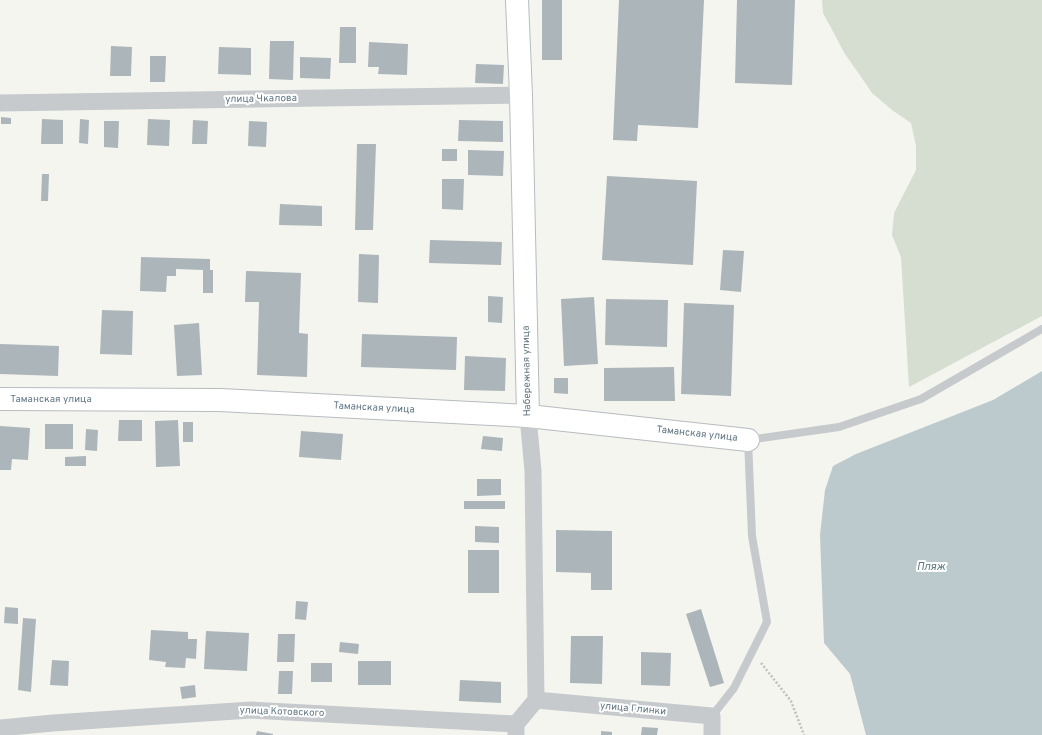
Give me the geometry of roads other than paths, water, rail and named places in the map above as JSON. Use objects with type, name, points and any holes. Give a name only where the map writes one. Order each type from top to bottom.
[{"type":"street","name":"Набережная улица","points":[[516,0],[521,95],[528,416],[533,470],[536,700]]},
{"type":"street","name":"улица Чкалова","points":[[0,103],[521,95]]},
{"type":"street","name":"Таманская улица","points":[[0,399],[220,400],[528,416],[748,440]]},
{"type":"street","name":"улица Глинки","points":[[536,700],[712,716]]},
{"type":"street","points":[[516,730],[536,700]]},
{"type":"street","name":"улица Котовского","points":[[0,728],[53,723],[252,710],[516,730]]},
{"type":"street","points":[[712,716],[712,735]]},
{"type":"lane","points":[[712,716],[734,688],[767,622],[752,536],[748,440],[839,427],[921,399],[1042,329]]},
{"type":"water","name":"Пляж","points":[[1042,371],[1042,735],[866,735],[850,674],[824,643],[820,535],[825,490],[833,466],[856,454],[993,400]]}]
